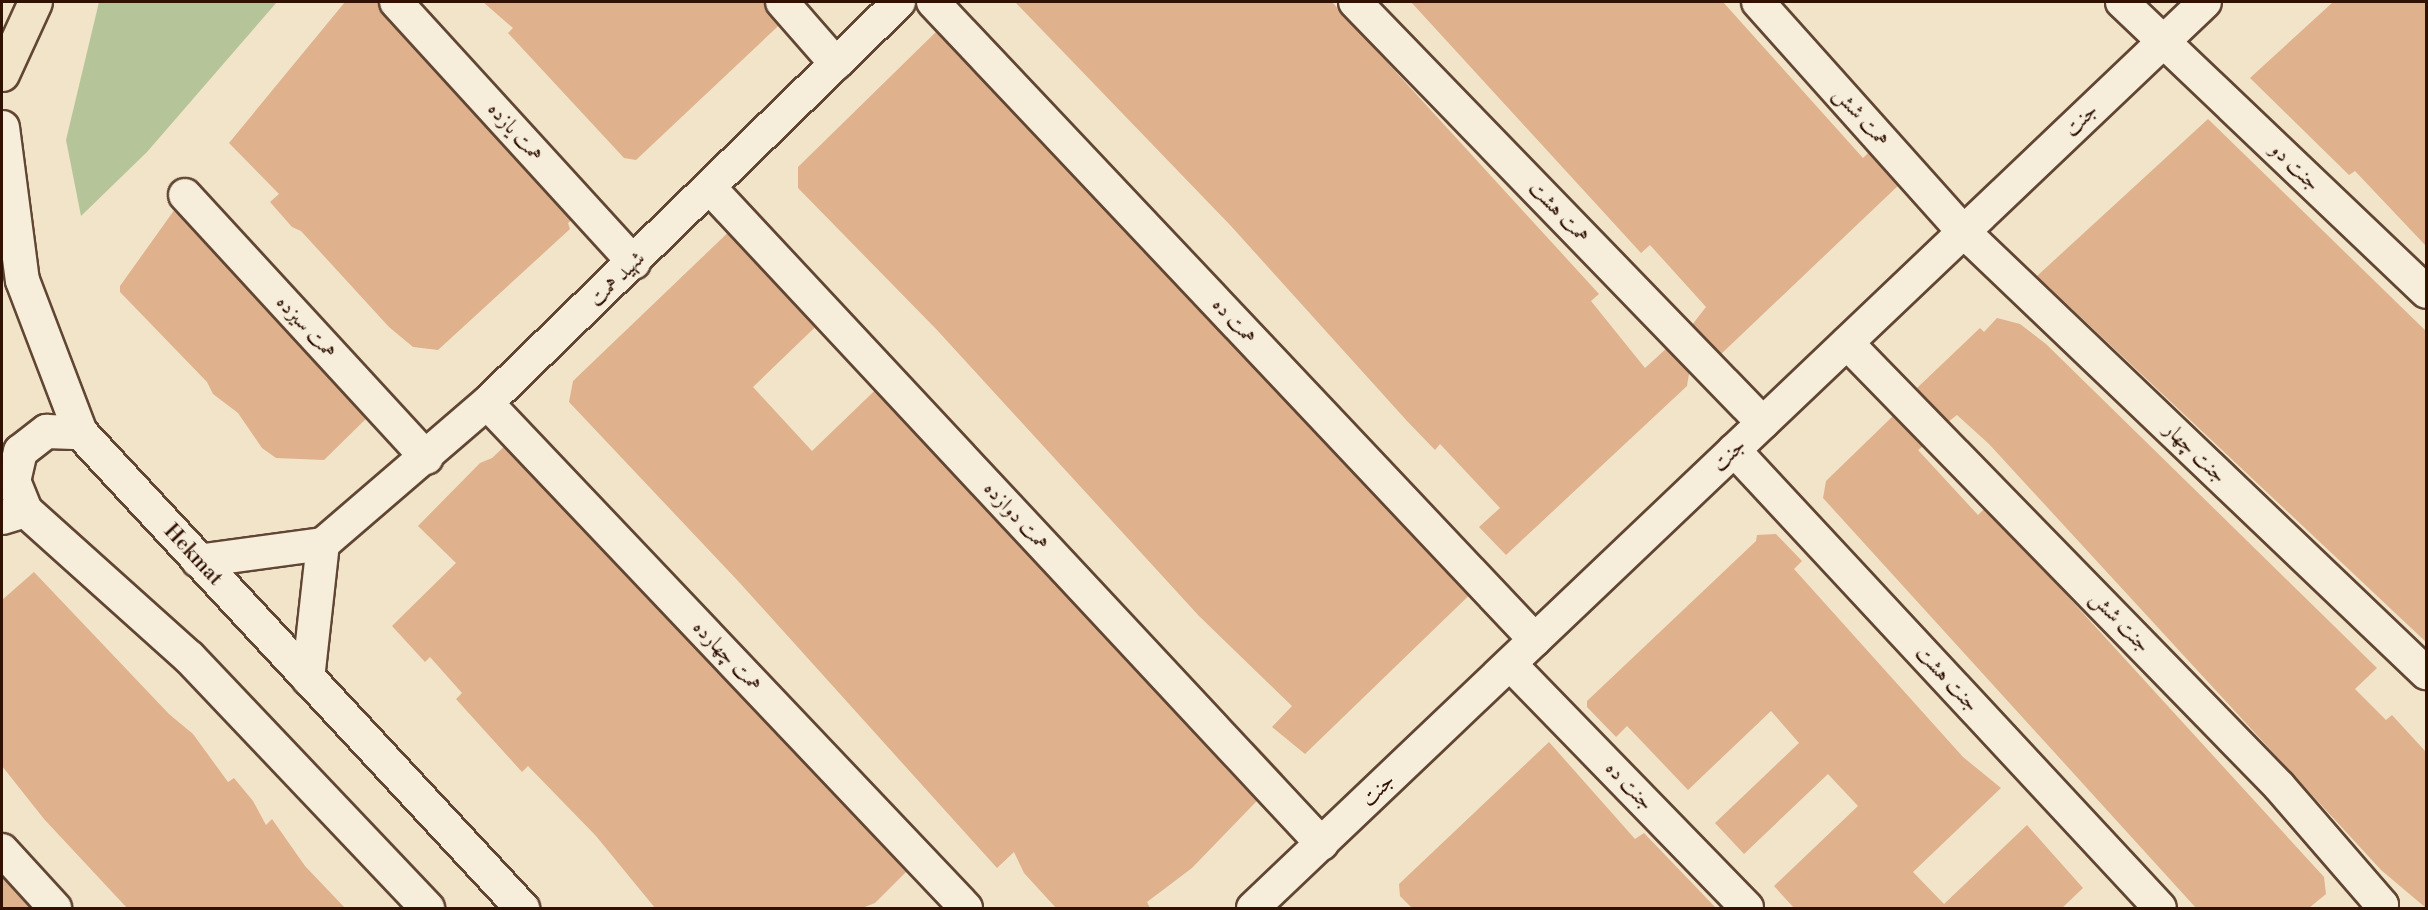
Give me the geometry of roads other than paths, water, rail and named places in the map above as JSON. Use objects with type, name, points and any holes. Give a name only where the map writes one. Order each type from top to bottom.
[{"type":"highway","points":[[2,74],[35,2]]},
{"type":"street","name":"همت یازده","points":[[396,2],[634,262]]},
{"type":"street","points":[[783,2],[836,64]]},
{"type":"street","name":"شهید همت","points":[[323,544],[427,458],[487,403],[899,2]]},
{"type":"street","name":"همت ده","points":[[933,2],[1535,640]]},
{"type":"street","name":"همت هشت","points":[[1355,2],[1763,423]]},
{"type":"street","name":"همت شش","points":[[1758,2],[1964,232]]},
{"type":"street","name":"جنت دو","points":[[2122,2],[2427,292]]},
{"type":"street","name":"جنت","points":[[1273,902],[1322,843],[2205,2]]},
{"type":"street","name":"Hekmat","points":[[2,127],[22,280],[80,432],[522,909]]},
{"type":"street","name":"همت دوازده","points":[[710,188],[1322,843]]},
{"type":"street","name":"همت سیزده","points":[[185,195],[427,458]]},
{"type":"street","name":"جنت چهار","points":[[1964,232],[2427,673]]},
{"type":"street","name":"جنت شش","points":[[1847,343],[2279,786],[2382,905],[2379,909]]},
{"type":"street","name":"همت چهارده","points":[[487,403],[966,909]]},
{"type":"street","points":[[80,432],[46,431],[20,451],[12,481],[13,514],[189,657],[427,909]]},
{"type":"street","name":"جنت هشت","points":[[1734,450],[2160,909]]},
{"type":"street","points":[[198,561],[323,544],[308,679]]},
{"type":"street","name":"جنت ده","points":[[1510,664],[1748,909]]},
{"type":"street","points":[[2,850],[55,909]]}]
